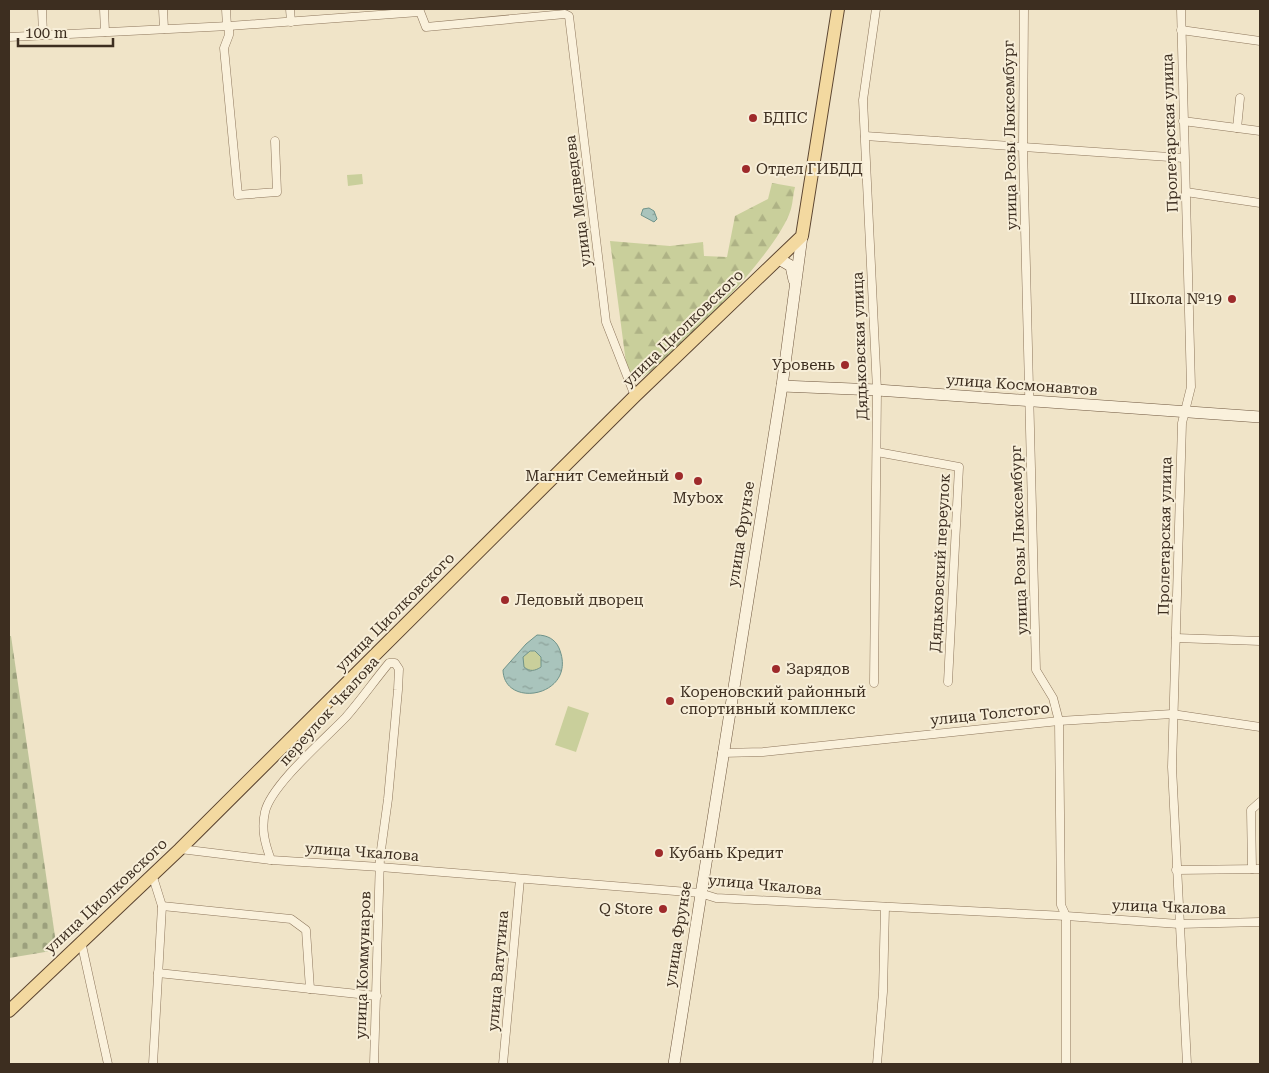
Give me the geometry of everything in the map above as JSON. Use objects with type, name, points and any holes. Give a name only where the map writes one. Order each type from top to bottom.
[{"type":"main road","name":"улица Фрунзе","points":[[674,1064],[722,753],[782,386],[802,236],[838,9]]},
{"type":"main road","name":"улица Циолковского","points":[[9,1011],[180,849],[635,396],[802,236]]},
{"type":"main road","points":[[779,259],[791,266],[796,287]]},
{"type":"main road","name":"улица Космонавтов","points":[[782,386],[877,390],[1260,417]]},
{"type":"street","points":[[42,9],[43,35]]},
{"type":"street","points":[[104,9],[105,32]]},
{"type":"street","points":[[163,9],[164,28]]},
{"type":"street","points":[[226,9],[229,35],[224,48],[238,195],[277,192],[275,141]]},
{"type":"street","points":[[290,9],[291,22]]},
{"type":"street","name":"Дядьковская улица","points":[[874,682],[877,390],[864,100],[876,9]]},
{"type":"street","name":"улица Розы Люксембург","points":[[1024,9],[1023,147],[1036,670],[1053,698],[1059,721],[1061,905],[1066,916],[1066,1064]]},
{"type":"street","name":"Пролетарская улица","points":[[1181,9],[1191,387],[1182,423],[1172,714],[1176,870],[1187,1064]]},
{"type":"street","points":[[9,37],[164,28],[228,27],[419,10],[426,27],[552,12]]},
{"type":"street","name":"улица Медведева","points":[[552,12],[569,16],[571,22],[606,322],[635,396]]},
{"type":"street","points":[[1181,30],[1260,41]]},
{"type":"street","points":[[1237,128],[1240,98]]},
{"type":"street","points":[[1183,121],[1260,131]]},
{"type":"street","points":[[865,136],[1184,158]]},
{"type":"street","points":[[1186,192],[1260,203]]},
{"type":"street","name":"Дядьковский переулок","points":[[877,452],[959,467],[948,682]]},
{"type":"street","points":[[1176,638],[1260,641]]},
{"type":"street","name":"переулок Чкалова","points":[[271,860],[264,843],[263,827],[265,810],[275,791],[348,715],[389,663],[395,663],[399,669],[398,690],[380,867]]},
{"type":"street","name":"улица Толстого","points":[[722,753],[763,752],[1059,721],[1172,714],[1260,727]]},
{"type":"street","points":[[1176,870],[1256,869],[1251,810],[1260,802]]},
{"type":"street","name":"улица Чкалова","points":[[180,849],[271,860],[700,893],[716,898],[1066,916],[1179,924],[1260,922]]},
{"type":"street","name":"улица Коммунаров","points":[[374,1064],[380,867]]},
{"type":"street","points":[[152,874],[162,906],[153,1064]]},
{"type":"street","name":"улица Ватутина","points":[[503,1064],[520,879]]},
{"type":"street","points":[[162,906],[292,919],[306,930],[310,990]]},
{"type":"street","points":[[877,1064],[883,992],[884,907]]},
{"type":"street","points":[[81,941],[108,1064]]},
{"type":"street","points":[[158,973],[376,996]]},
{"type":"green space","points":[[362,174],[363,184],[348,186],[347,175]]},
{"type":"green space","points":[[772,183],[795,187],[791,209],[782,228],[767,250],[725,301],[701,326],[639,380],[631,378],[626,363],[610,241],[670,246],[703,242],[704,256],[727,257],[735,216],[768,199]]},
{"type":"green space","points":[[9,636],[11,636],[57,950],[9,958]]},
{"type":"green space","points":[[532,651],[539,654],[542,661],[539,668],[532,671],[525,668],[522,661],[525,654]]},
{"type":"green space","points":[[568,706],[589,713],[576,752],[555,745]]},
{"type":"water","points":[[649,208],[654,211],[657,219],[654,222],[641,215],[643,209]]},
{"type":"water","points":[[537,635],[541,635],[553,640],[559,648],[562,664],[559,677],[550,687],[539,692],[526,693],[515,690],[507,683],[503,670],[526,644]],"holes":[[[530,651],[535,651],[541,657],[541,667],[535,670],[528,670],[524,667],[523,657]]]},
{"type":"place","name":"БДПС","points":[[753,118]]},
{"type":"place","name":"Отдел ГИБДД","points":[[746,169]]},
{"type":"place","name":"Школа №19","points":[[1232,299]]},
{"type":"place","name":"Уровень","points":[[845,365]]},
{"type":"place","name":"Магнит Семейный","points":[[679,476]]},
{"type":"place","name":"Mybox","points":[[698,481]]},
{"type":"place","name":"Ледовый дворец","points":[[505,600]]},
{"type":"place","name":"Зарядов","points":[[776,669]]},
{"type":"place","name":"Кореновский районный спортивный комплекс","points":[[670,701]]},
{"type":"place","name":"Кубань Кредит","points":[[659,853]]},
{"type":"place","name":"Q Store","points":[[663,909]]}]
